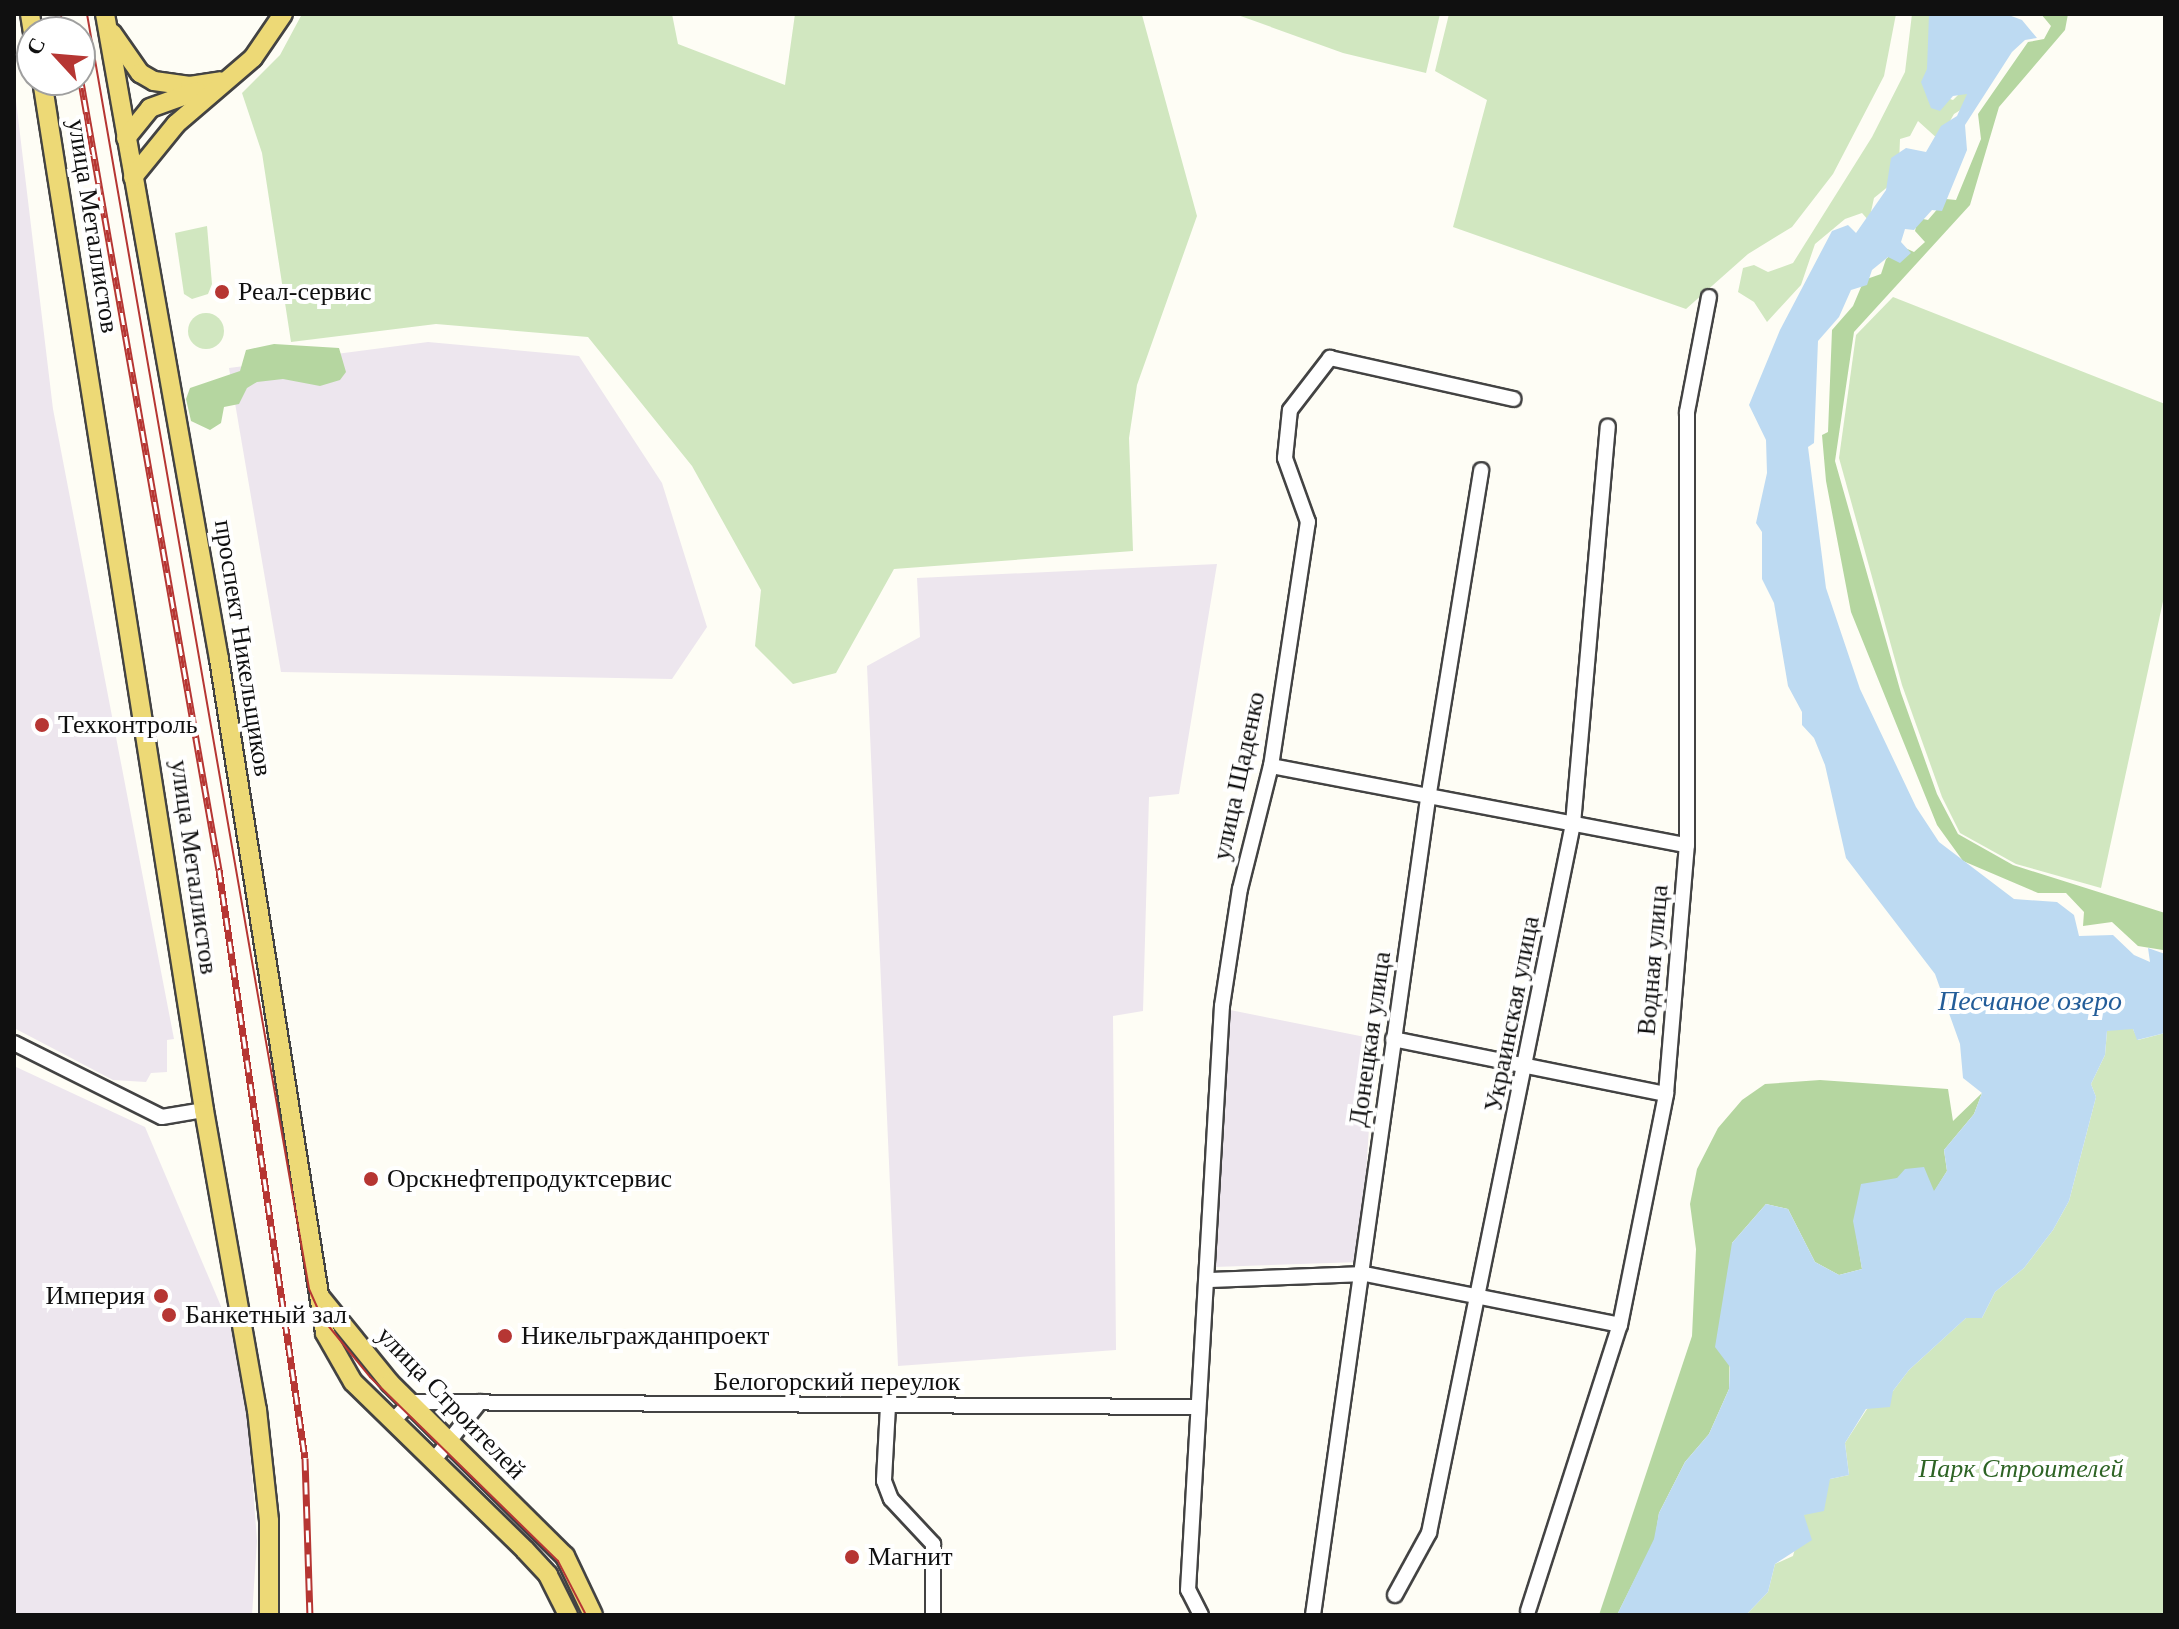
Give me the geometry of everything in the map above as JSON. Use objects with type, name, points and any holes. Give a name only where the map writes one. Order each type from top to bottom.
[{"type":"main road","points":[[133,177],[176,124],[270,37],[283,14]]},
{"type":"main road","points":[[106,19],[140,73],[154,81],[190,86],[226,79]]},
{"type":"main road","name":"проспект Никельщиков","points":[[106,19],[119,96],[131,130],[133,177],[219,659],[317,1293]]},
{"type":"main road","points":[[131,130],[150,108],[226,79]]},
{"type":"main road","name":"улица Металлистов","points":[[45,96],[204,1110],[257,1410],[269,1521],[269,1615]]},
{"type":"main road","points":[[131,130],[159,131],[176,124]]},
{"type":"main road","name":"улица Строителей","points":[[317,1293],[390,1383],[565,1556],[593,1615]]},
{"type":"main road","name":"улица Строителей","points":[[317,1293],[334,1354],[373,1402],[459,1483],[548,1575],[568,1615]]},
{"type":"street","name":"Водная улица","points":[[1528,1611],[1620,1325],[1666,1094],[1687,845],[1687,412],[1709,297]]},
{"type":"street","name":"улица Щаденко","points":[[1201,1615],[1188,1590],[1195,1407],[1210,1280],[1222,1006],[1240,889],[1271,766],[1308,522],[1285,458],[1290,410],[1330,358],[1513,399]]},
{"type":"street","name":"Украинская улица","points":[[1395,1595],[1429,1533],[1527,1066],[1573,824],[1608,427]]},
{"type":"street","name":"Донецкая улица","points":[[1313,1615],[1365,1274],[1393,1039],[1428,799],[1481,470]]},
{"type":"street","points":[[1271,766],[1428,799],[1687,845]]},
{"type":"street","points":[[1393,1039],[1666,1094]]},
{"type":"street","points":[[14,1043],[162,1117],[204,1110]]},
{"type":"street","points":[[1210,1280],[1365,1274],[1620,1325]]},
{"type":"street","points":[[373,1402],[390,1383]]},
{"type":"street","points":[[393,1421],[411,1402]]},
{"type":"street","name":"Белогорский переулок","points":[[411,1402],[1195,1407]]},
{"type":"street","points":[[434,1460],[480,1402]]},
{"type":"street","points":[[888,1406],[884,1481],[891,1499],[933,1544],[933,1615]]},
{"type":"street","points":[[459,1483],[467,1458]]},
{"type":"street","points":[[459,1483],[483,1473]]},
{"type":"shaded area","points":[[14,84],[53,409],[174,1039],[167,1040],[167,1072],[151,1073],[146,1082],[113,1080],[14,1028]]},
{"type":"shaded area","points":[[428,342],[579,356],[662,483],[707,627],[672,679],[281,672],[229,368]]},
{"type":"shaded area","points":[[1217,564],[1179,794],[1149,797],[1143,1011],[1113,1016],[1116,1350],[898,1366],[867,666],[920,637],[917,578]]},
{"type":"shaded area","points":[[1225,1009],[1375,1039],[1360,1262],[1214,1267]]},
{"type":"shaded area","points":[[14,1066],[145,1127],[234,1337],[249,1434],[257,1541],[252,1615],[14,1615]]},
{"type":"green space","points":[[302,14],[672,14],[678,44],[785,85],[795,14],[1142,15],[1197,216],[1137,385],[1129,438],[1133,551],[894,569],[836,673],[793,684],[755,646],[761,590],[692,466],[588,337],[436,324],[291,342],[262,153],[242,93],[280,55]]},
{"type":"green space","points":[[1235,14],[1440,14],[1426,73],[1343,53]]},
{"type":"green space","points":[[1449,14],[1896,14],[1884,76],[1833,174],[1792,227],[1748,254],[1686,309],[1453,227],[1487,100],[1435,71]]},
{"type":"green space","points":[[1912,14],[1939,14],[1944,97],[1953,100],[1967,86],[1970,104],[1954,114],[1939,140],[1918,121],[1910,136],[1900,139],[1899,164],[1890,185],[1874,198],[1869,221],[1862,213],[1845,219],[1815,244],[1801,285],[1767,322],[1754,302],[1738,292],[1743,268],[1754,265],[1768,272],[1793,263],[1872,137],[1905,72]]},
{"type":"green space","points":[[2041,14],[2068,14],[2065,30],[1999,107],[1970,205],[1854,332],[1835,461],[1901,693],[1937,794],[1958,834],[2013,865],[2165,913],[2163,950],[2138,946],[2112,922],[2083,926],[2084,912],[2066,893],[2038,893],[1963,861],[1937,825],[1851,612],[1826,481],[1822,435],[1828,432],[1832,330],[1853,306],[1864,280],[1881,274],[1886,259],[1901,246],[1914,252],[1925,242],[1915,231],[1918,218],[1928,220],[1946,199],[1956,200],[1981,139],[1978,114],[2028,42],[2044,39],[2051,26]]},
{"type":"green space","points":[[207,226],[212,284],[208,294],[192,299],[184,294],[175,233]]},
{"type":"green space","points":[[1893,297],[2165,404],[2165,592],[2101,888],[2016,864],[1960,833],[1942,797],[1902,685],[1839,458],[1856,335]]},
{"type":"green space","points":[[206,313],[218,319],[224,331],[218,343],[206,349],[194,343],[188,331],[194,319]]},
{"type":"green space","points":[[274,344],[339,348],[346,372],[340,380],[320,386],[283,379],[257,382],[247,388],[239,404],[224,407],[221,423],[210,430],[191,421],[186,399],[190,388],[240,371],[246,350]]},
{"type":"green space","name":"Парк Строителей","points":[[2123,1026],[2133,1029],[2138,1040],[2165,1033],[2165,1615],[1746,1615],[1768,1592],[1775,1564],[1793,1556],[1804,1515],[1830,1479],[1849,1475],[1845,1443],[1867,1409],[1893,1391],[1909,1370],[1967,1317],[1982,1318],[1995,1292],[2024,1268],[2053,1230],[2069,1201],[2096,1097],[2091,1084],[2105,1055],[2107,1031]]},
{"type":"green space","points":[[1820,1080],[1948,1089],[1953,1121],[1982,1093],[1974,1114],[1944,1150],[1947,1171],[1934,1192],[1897,1178],[1854,1221],[1862,1269],[1839,1275],[1815,1262],[1788,1209],[1766,1204],[1732,1243],[1729,1389],[1709,1434],[1685,1462],[1659,1513],[1655,1539],[1617,1615],[1599,1615],[1692,1336],[1696,1249],[1690,1204],[1697,1169],[1718,1128],[1742,1100],[1765,1084]]},
{"type":"water","name":"Песчаное озеро","points":[[1929,14],[2006,14],[2022,20],[2037,38],[2025,40],[2012,52],[1965,125],[1967,150],[1942,211],[1932,210],[1914,230],[1905,229],[1901,242],[1911,253],[1900,263],[1888,257],[1872,270],[1867,285],[1851,290],[1839,317],[1818,341],[1814,443],[1808,447],[1826,588],[1860,689],[1916,807],[1939,842],[2014,899],[2057,902],[2074,915],[2079,936],[2113,935],[2134,955],[2150,962],[2148,948],[2165,954],[2165,1033],[2137,1040],[2133,1029],[2107,1031],[2105,1055],[2091,1084],[2096,1097],[2069,1201],[2053,1230],[2024,1268],[1995,1292],[1982,1318],[1966,1318],[1909,1370],[1893,1391],[1890,1407],[1866,1409],[1845,1443],[1849,1475],[1830,1479],[1824,1511],[1804,1515],[1812,1540],[1775,1564],[1768,1592],[1746,1615],[1617,1615],[1654,1539],[1659,1513],[1685,1462],[1709,1434],[1729,1389],[1730,1367],[1715,1347],[1732,1243],[1766,1204],[1788,1209],[1815,1262],[1839,1275],[1862,1269],[1853,1221],[1861,1184],[1897,1178],[1905,1169],[1924,1167],[1934,1191],[1947,1171],[1944,1150],[1974,1114],[1982,1093],[1963,1078],[1960,1044],[1935,974],[1846,858],[1825,765],[1814,738],[1802,725],[1802,712],[1788,686],[1774,603],[1762,579],[1762,532],[1756,523],[1767,473],[1766,440],[1749,405],[1780,330],[1832,231],[1848,225],[1856,233],[1886,190],[1891,158],[1906,148],[1926,152],[1941,126],[1957,116],[1967,94],[1953,96],[1940,111],[1931,108],[1921,82],[1927,69]]},
{"type":"tram line","points":[[87,14],[309,1289],[322,1318],[370,1377],[558,1561],[586,1615]]},
{"type":"railway","points":[[84,96],[219,870],[305,1458],[310,1615]]},
{"type":"place","name":"Реал-сервис","points":[[222,292]]},
{"type":"place","name":"Техконтроль","points":[[42,725]]},
{"type":"place","name":"Орскнефтепродуктсервис","points":[[371,1179]]},
{"type":"place","name":"Империя","points":[[161,1296]]},
{"type":"place","name":"Банкетный зал","points":[[169,1315]]},
{"type":"place","name":"Никельгражданпроект","points":[[505,1336]]},
{"type":"place","name":"Магнит","points":[[852,1557]]}]
